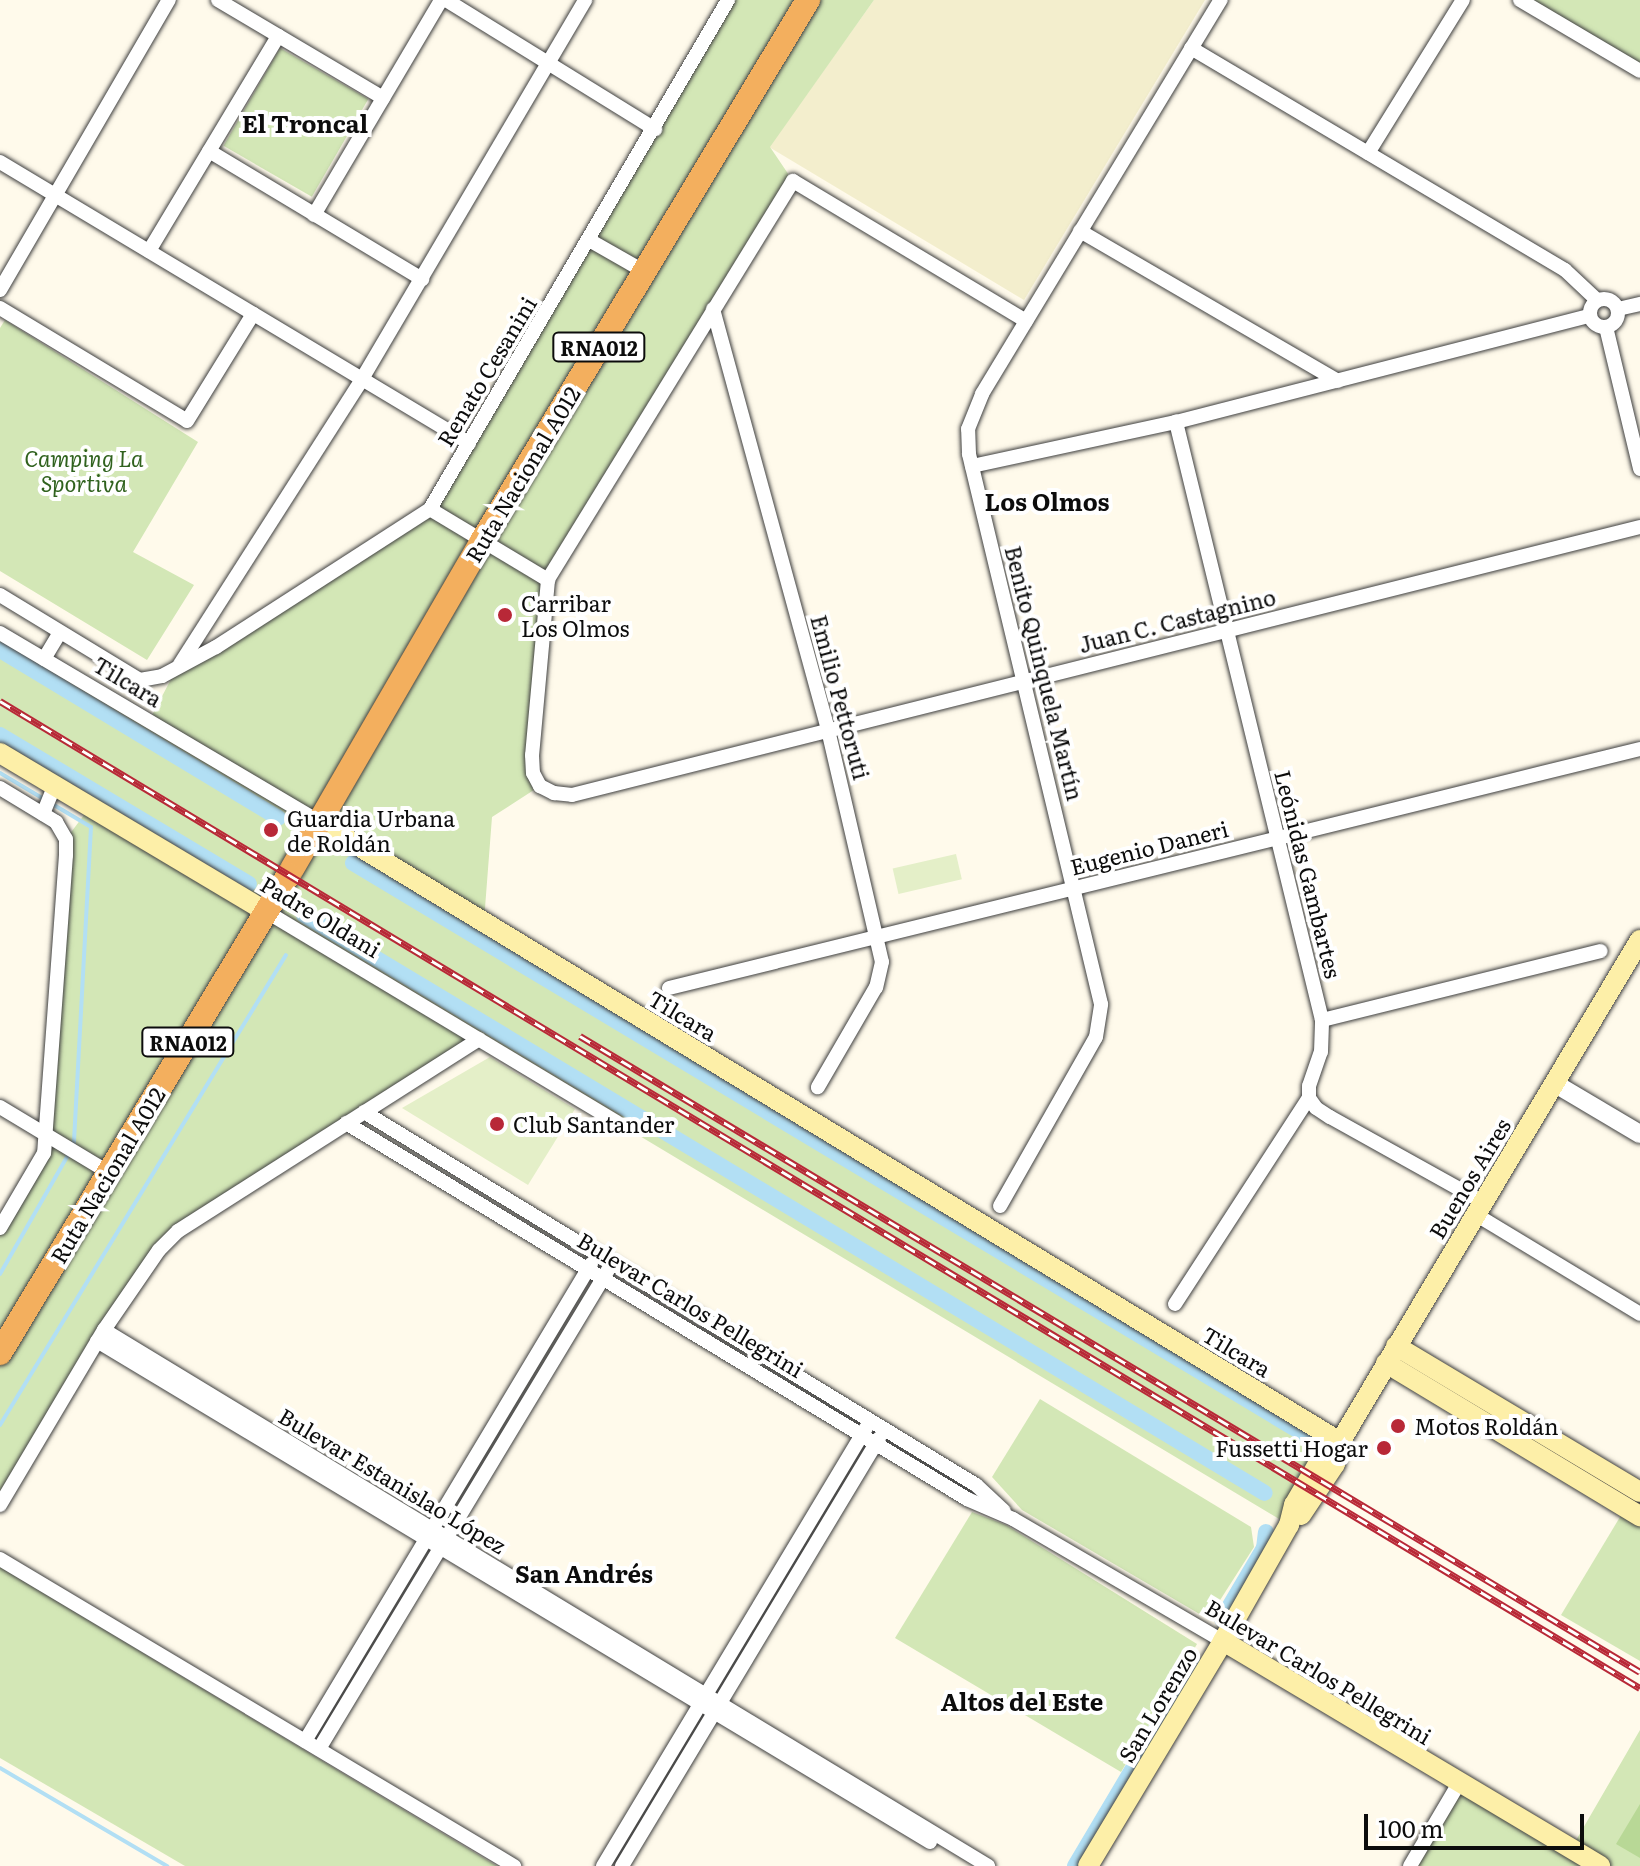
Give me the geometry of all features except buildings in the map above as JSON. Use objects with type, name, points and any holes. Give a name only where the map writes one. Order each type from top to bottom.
[{"type":"highway","name":"Ruta Nacional A012","points":[[0,1353],[267,912],[482,541],[808,0]]},
{"type":"main road","name":"Padre Oldani","points":[[0,753],[267,912]]},
{"type":"main road","name":"Tilcara","points":[[319,822],[1340,1442]]},
{"type":"main road","name":"Buenos Aires","points":[[1311,1490],[1335,1464],[1340,1442],[1391,1354],[1640,940]]},
{"type":"main road","points":[[1391,1354],[1637,1498]]},
{"type":"main road","name":"San Lorenzo","points":[[1088,1866],[1289,1525],[1306,1511],[1311,1490]]},
{"type":"main road","name":"Bulevar Carlos Pellegrini","points":[[1223,1641],[1600,1866]]},
{"type":"street","points":[[0,290],[169,0]]},
{"type":"street","points":[[218,0],[383,98]]},
{"type":"street","points":[[314,215],[444,0],[655,129]]},
{"type":"street","points":[[179,664],[362,379],[585,0]]},
{"type":"street","name":"Renato Cesanini","points":[[60,632],[140,680],[162,676],[179,664],[216,647],[430,509],[728,0]]},
{"type":"street","name":"Benito Quinquela Martín","points":[[1000,1206],[1099,1025],[1100,993],[967,442],[972,416],[1026,321],[1221,0]]},
{"type":"street","points":[[1368,153],[1463,0]]},
{"type":"street","points":[[1520,0],[1640,71]]},
{"type":"street","points":[[149,251],[278,36]]},
{"type":"street","points":[[1191,48],[1565,270],[1597,300],[1610,300],[1618,309],[1617,319],[1606,327]]},
{"type":"street","points":[[209,151],[422,279]]},
{"type":"street","points":[[0,162],[469,443]]},
{"type":"street","points":[[430,509],[548,580],[793,181],[1026,321]]},
{"type":"street","points":[[1080,231],[1338,381]]},
{"type":"street","points":[[589,240],[645,272]]},
{"type":"street","points":[[1597,300],[1591,307],[1590,316],[1594,324],[1606,327]]},
{"type":"street","points":[[1618,309],[1640,304]]},
{"type":"street","points":[[0,308],[187,421],[253,314]]},
{"type":"street","name":"Emilio Pettoruti","points":[[713,309],[828,730],[882,962],[876,987],[818,1087]]},
{"type":"street","points":[[972,466],[1176,422],[1590,316]]},
{"type":"street","points":[[1606,327],[1640,469]]},
{"type":"street","name":"Leónidas Gambartes","points":[[1175,1304],[1309,1098],[1309,1086],[1321,1052],[1322,1020],[1176,422]]},
{"type":"street","name":"Juan C. Castagnino","points":[[548,580],[533,773],[540,786],[554,793],[572,795],[1640,527]]},
{"type":"street","points":[[0,595],[60,632],[44,659]]},
{"type":"street","name":"Tilcara","points":[[0,633],[319,822]]},
{"type":"street","name":"Eugenio Daneri","points":[[669,988],[1640,749]]},
{"type":"street","points":[[43,814],[55,785]]},
{"type":"street","points":[[0,788],[56,822],[66,839],[44,1153],[0,1228]]},
{"type":"street","name":"Padre Oldani","points":[[267,912],[617,1122]]},
{"type":"street","points":[[1322,1020],[1601,951]]},
{"type":"street","points":[[0,1505],[101,1336],[159,1250],[178,1231],[479,1039]]},
{"type":"street","points":[[1554,1083],[1640,1134]]},
{"type":"street","points":[[1309,1098],[1330,1117],[1479,1208],[1640,1314]]},
{"type":"street","points":[[0,1107],[108,1172]]},
{"type":"street","name":"Bulevar Carlos Pellegrini","points":[[364,1112],[976,1485],[1013,1519]]},
{"type":"street","name":"Bulevar Carlos Pellegrini","points":[[346,1123],[967,1499],[1013,1519],[1223,1641]]},
{"type":"street","points":[[305,1741],[598,1254]]},
{"type":"street","points":[[319,1749],[612,1263]]},
{"type":"street","name":"Bulevar Estanislao López","points":[[101,1336],[710,1704],[970,1866]]},
{"type":"street","points":[[622,1866],[710,1704],[877,1425]]},
{"type":"street","points":[[967,1499],[976,1485]]},
{"type":"street","points":[[0,1559],[514,1866]]},
{"type":"street","points":[[603,1866],[710,1704]]},
{"type":"street","name":"Bulevar Estanislao López","points":[[710,1704],[988,1866]]},
{"type":"street","points":[[1410,1866],[1459,1783]]},
{"type":"shaded area","points":[[874,0],[1205,0],[1024,300],[769,147]]},
{"type":"green space","points":[[728,0],[874,0],[770,147],[793,181],[548,580],[532,755],[540,786],[492,817],[484,921],[1340,1442],[1289,1525],[478,1039],[159,1250],[0,1505],[0,1228],[44,1153],[66,839],[90,807],[0,753],[0,633],[149,721],[179,664],[430,509]]},
{"type":"green space","points":[[1520,0],[1640,0],[1640,71]]},
{"type":"green space","points":[[280,48],[368,99],[312,197],[224,146]]},
{"type":"green space","name":"Camping La Sportiva","points":[[5,320],[198,442],[133,552],[194,585],[147,660],[0,571],[0,328]]},
{"type":"green space","points":[[956,854],[962,879],[899,894],[893,869]]},
{"type":"green space","name":"Club Santander","points":[[490,1057],[575,1109],[528,1185],[402,1108]]},
{"type":"green space","points":[[1040,1399],[1251,1527],[1254,1547],[1208,1619],[1022,1510],[992,1477]]},
{"type":"green space","points":[[1626,1507],[1640,1516],[1640,1661],[1561,1615]]},
{"type":"green space","points":[[972,1512],[1006,1525],[1197,1644],[1121,1772],[895,1638]]},
{"type":"green space","points":[[0,1567],[497,1866],[185,1866],[0,1758]]},
{"type":"green space","points":[[1640,1730],[1640,1866],[1410,1866],[1459,1783],[1571,1849]]},
{"type":"green space","points":[[1640,1804],[1640,1858],[1616,1844]]},
{"type":"waterway","points":[[0,650],[278,818]]},
{"type":"waterway","points":[[0,735],[249,884]]},
{"type":"waterway","points":[[0,773],[42,798]]},
{"type":"waterway","points":[[54,805],[91,827],[74,1143]]},
{"type":"waterway","points":[[353,863],[1309,1437]]},
{"type":"waterway","points":[[304,915],[1265,1493]]},
{"type":"waterway","points":[[0,1425],[286,955]]},
{"type":"waterway","points":[[0,1274],[67,1157]]},
{"type":"waterway","points":[[1222,1619],[1264,1548],[1266,1532]]},
{"type":"waterway","points":[[1075,1866],[1195,1664]]},
{"type":"waterway","points":[[0,1768],[167,1866]]},
{"type":"railway","points":[[0,701],[1640,1688]]},
{"type":"railway","points":[[580,1036],[1640,1672]]},
{"type":"place","name":"Carribar Los Olmos","points":[[505,615]]},
{"type":"place","name":"Guardia Urbana de Roldán","points":[[271,830]]},
{"type":"place","name":"Club Santander","points":[[497,1124]]},
{"type":"place","name":"Motos Roldán","points":[[1398,1426]]},
{"type":"place","name":"Fussetti Hogar","points":[[1384,1448]]},
{"type":"district","name":"El Troncal","points":[[305,123]]},
{"type":"district","name":"Los Olmos","points":[[1047,501]]},
{"type":"district","name":"San Andrés","points":[[584,1573]]},
{"type":"district","name":"Altos del Este","points":[[1022,1701]]}]
